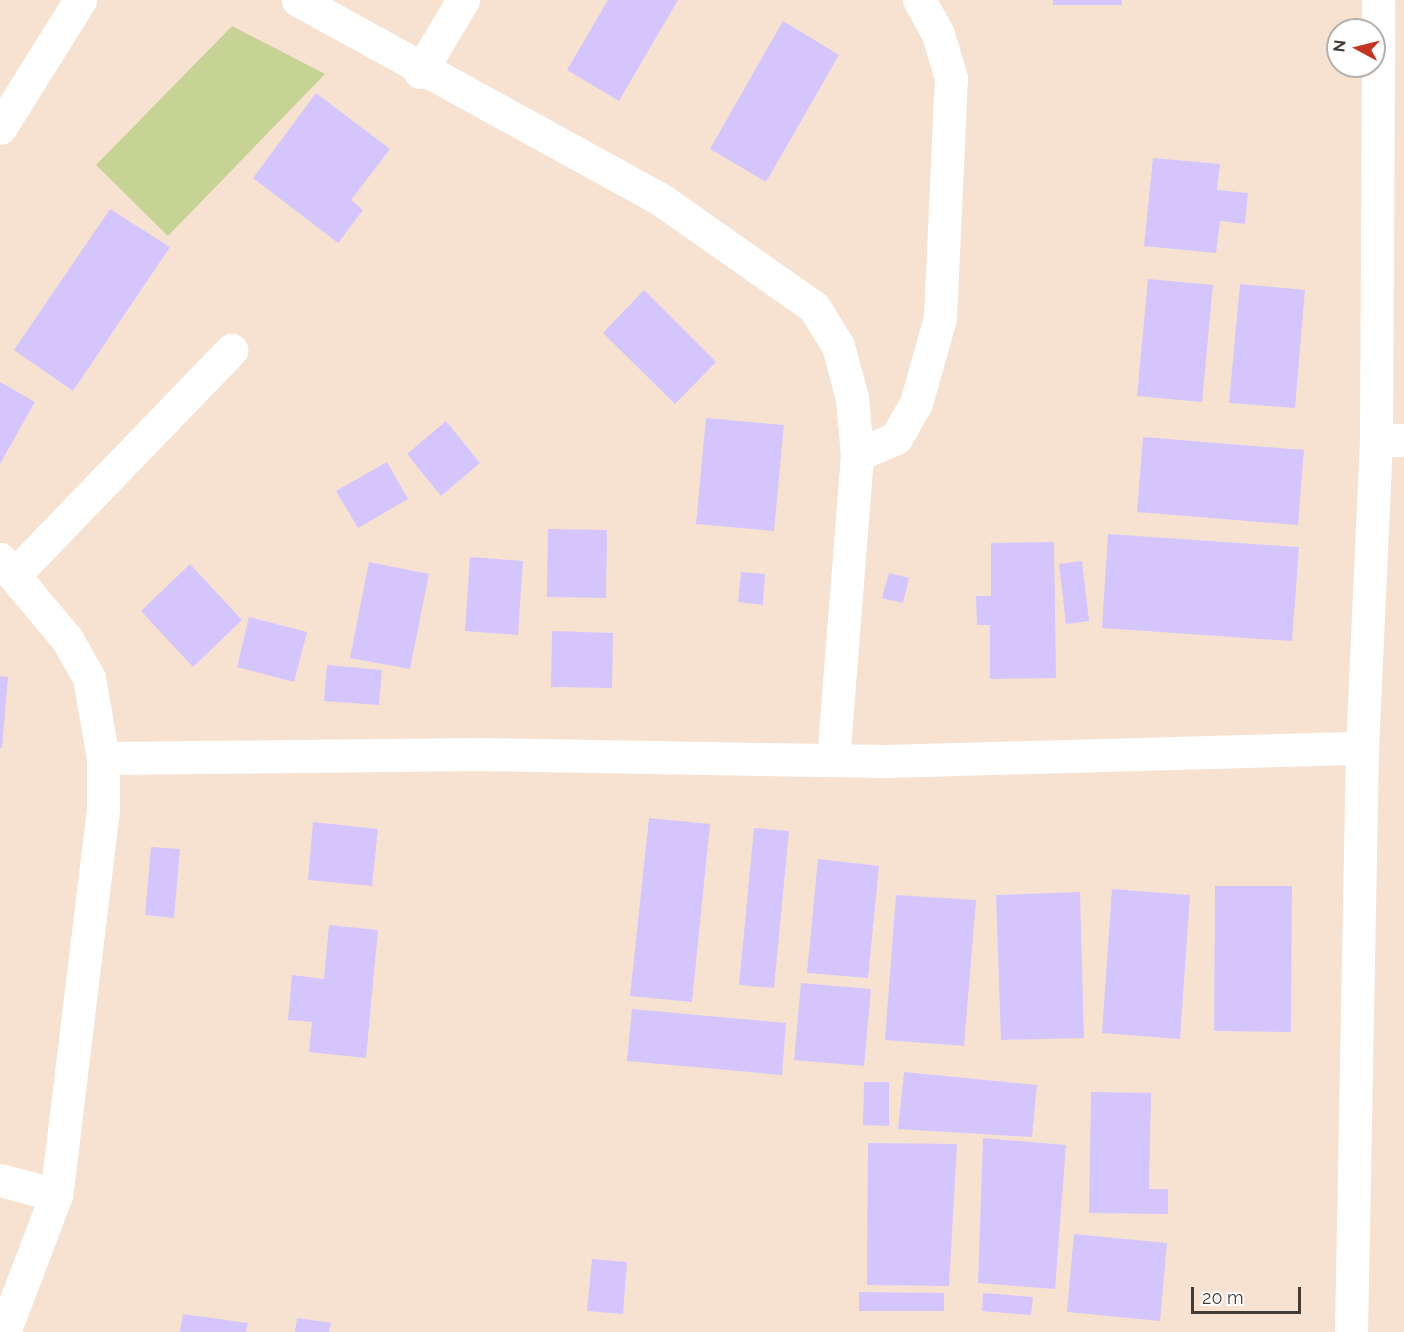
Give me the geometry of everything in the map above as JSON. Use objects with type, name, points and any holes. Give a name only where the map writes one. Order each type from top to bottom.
[{"type":"street","points":[[0,128],[80,0]]},
{"type":"street","points":[[298,0],[420,72],[663,201],[814,307],[838,345],[852,398],[857,455],[833,760]]},
{"type":"street","points":[[420,72],[463,0]]},
{"type":"street","points":[[857,455],[896,438],[916,403],[940,318],[951,78],[938,34],[919,0]]},
{"type":"street","points":[[1351,1332],[1362,748],[1390,440],[1378,0]]},
{"type":"street","points":[[4,1332],[56,1196],[103,809],[104,758],[89,678],[67,639],[7,567],[231,350]]},
{"type":"street","points":[[104,758],[478,754],[833,760],[1362,748]]},
{"type":"street","points":[[0,1180],[56,1196]]},
{"type":"green space","points":[[232,26],[325,74],[168,236],[96,165]]},
{"type":"building","points":[[608,0],[678,0],[619,101],[567,70]]},
{"type":"building","points":[[1053,0],[1122,0],[1122,5],[1053,5]]},
{"type":"building","points":[[783,21],[839,55],[766,182],[710,149]]},
{"type":"building","points":[[316,93],[390,149],[351,200],[363,210],[338,243],[253,178]]},
{"type":"building","points":[[1153,158],[1220,164],[1217,190],[1248,193],[1245,224],[1220,221],[1216,253],[1144,246]]},
{"type":"building","points":[[110,209],[170,247],[73,391],[14,350]]},
{"type":"building","points":[[1148,279],[1213,285],[1202,402],[1137,396]]},
{"type":"building","points":[[1240,284],[1305,290],[1295,408],[1229,403]]},
{"type":"building","points":[[644,290],[716,362],[675,404],[603,333]]},
{"type":"building","points":[[0,382],[35,402],[0,464]]},
{"type":"building","points":[[706,418],[784,425],[774,531],[696,524]]},
{"type":"building","points":[[446,421],[480,463],[441,496],[407,454]]},
{"type":"building","points":[[1143,437],[1304,450],[1298,525],[1137,512]]},
{"type":"building","points":[[387,462],[408,499],[358,528],[336,491]]},
{"type":"building","points":[[548,529],[607,530],[606,598],[547,597]]},
{"type":"building","points":[[1108,534],[1299,547],[1292,641],[1102,628]]},
{"type":"building","points":[[1054,542],[1056,678],[990,679],[990,625],[977,625],[976,596],[991,596],[991,543]]},
{"type":"building","points":[[470,557],[523,561],[518,635],[465,631]]},
{"type":"building","points":[[1082,561],[1089,621],[1066,624],[1059,564]]},
{"type":"building","points":[[369,562],[429,574],[410,669],[350,658]]},
{"type":"building","points":[[190,564],[242,620],[193,667],[141,611]]},
{"type":"building","points":[[741,572],[765,574],[763,605],[738,602]]},
{"type":"building","points":[[889,573],[909,578],[903,603],[882,598]]},
{"type":"building","points":[[249,617],[307,632],[294,682],[237,667]]},
{"type":"building","points":[[552,631],[613,633],[612,688],[551,687]]},
{"type":"building","points":[[327,665],[382,670],[379,705],[324,701]]},
{"type":"building","points":[[0,676],[8,677],[2,748],[0,748]]},
{"type":"building","points":[[649,818],[710,824],[692,1002],[630,996]]},
{"type":"building","points":[[313,822],[378,829],[372,886],[308,880]]},
{"type":"building","points":[[754,828],[789,831],[774,988],[739,985]]},
{"type":"building","points":[[151,847],[180,849],[174,918],[145,915]]},
{"type":"building","points":[[818,859],[879,866],[868,978],[807,973]]},
{"type":"building","points":[[1215,886],[1292,886],[1291,1032],[1214,1031]]},
{"type":"building","points":[[1112,889],[1190,895],[1180,1039],[1102,1033]]},
{"type":"building","points":[[1080,892],[1084,1038],[1001,1040],[996,895]]},
{"type":"building","points":[[896,895],[976,900],[964,1046],[885,1040]]},
{"type":"building","points":[[329,925],[378,930],[366,1058],[309,1052],[312,1022],[288,1020],[292,975],[324,979]]},
{"type":"building","points":[[801,983],[871,989],[864,1066],[794,1060]]},
{"type":"building","points":[[632,1009],[786,1023],[782,1075],[627,1061]]},
{"type":"building","points":[[904,1072],[1037,1085],[1032,1137],[898,1129]]},
{"type":"building","points":[[864,1082],[889,1082],[889,1126],[863,1125]]},
{"type":"building","points":[[1091,1092],[1151,1093],[1149,1189],[1168,1189],[1168,1214],[1089,1213]]},
{"type":"building","points":[[983,1138],[1066,1145],[1055,1289],[978,1283]]},
{"type":"building","points":[[868,1143],[957,1144],[949,1286],[867,1285]]},
{"type":"building","points":[[1074,1234],[1167,1243],[1160,1321],[1067,1312]]},
{"type":"building","points":[[592,1259],[627,1262],[623,1314],[587,1311]]},
{"type":"building","points":[[859,1292],[944,1293],[944,1311],[859,1311]]},
{"type":"building","points":[[983,1293],[1033,1297],[1031,1315],[982,1311]]},
{"type":"building","points":[[183,1314],[248,1323],[246,1332],[180,1332]]},
{"type":"building","points":[[297,1318],[331,1323],[329,1332],[295,1332]]}]
